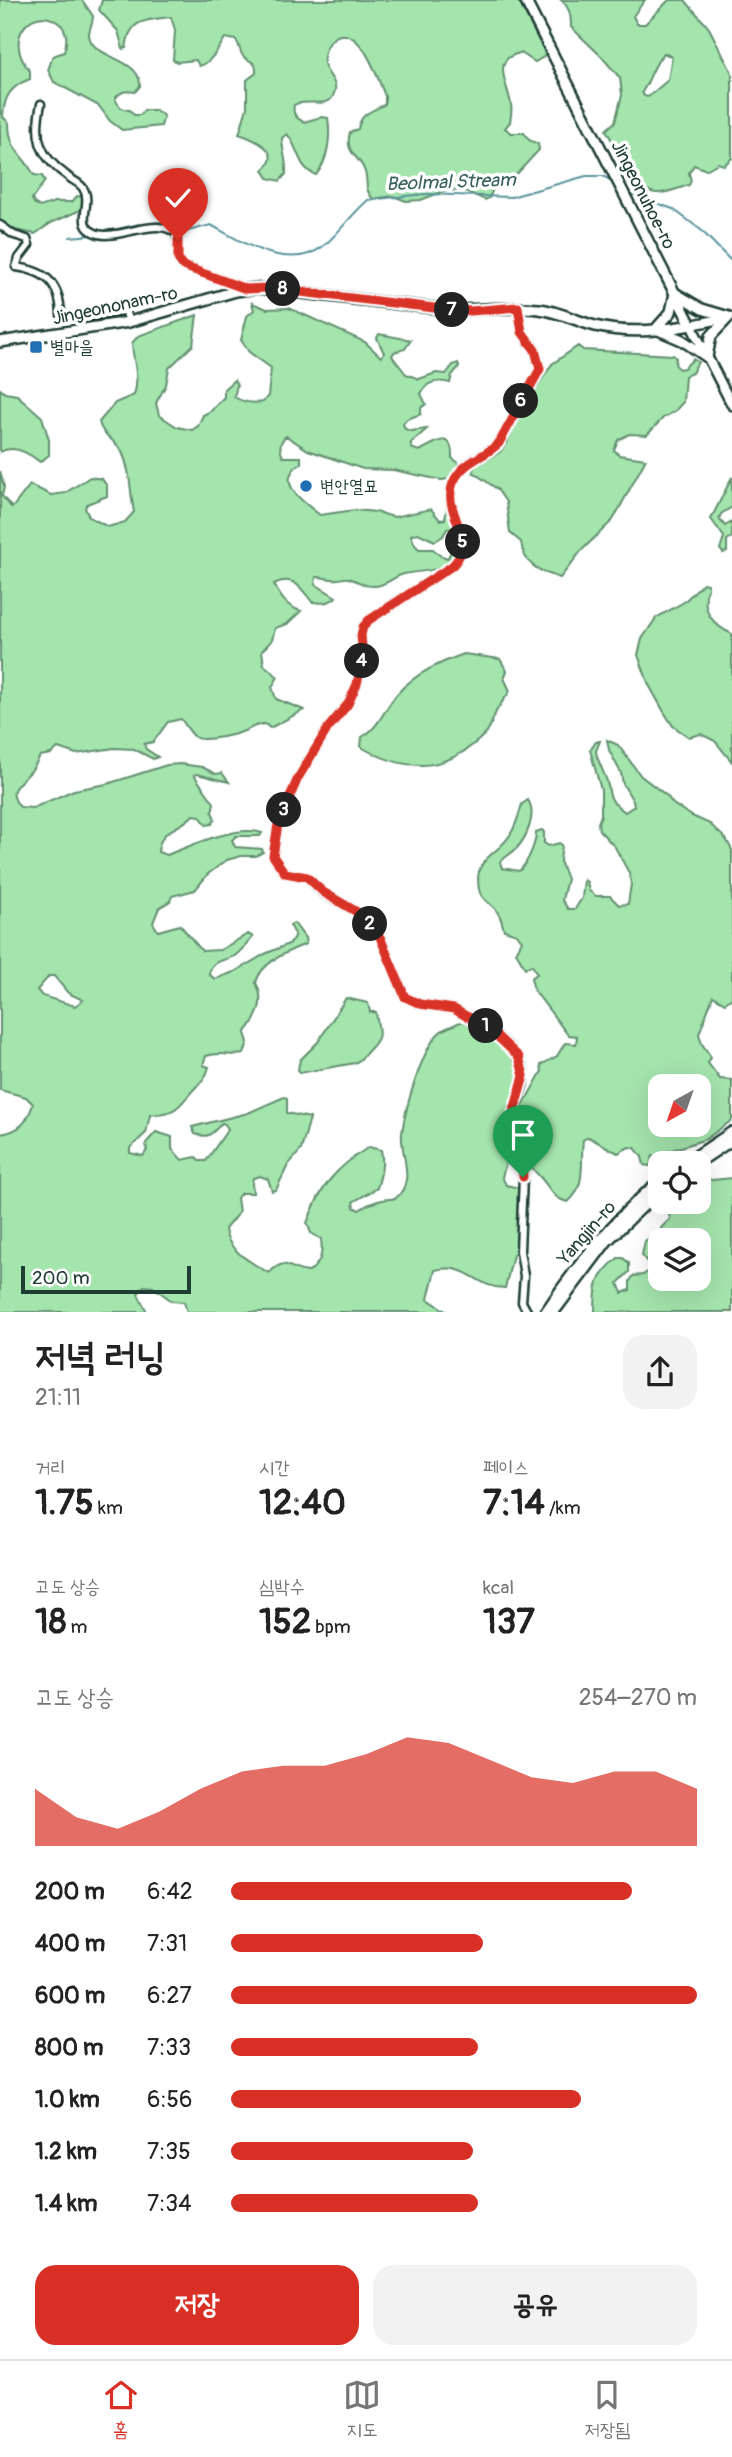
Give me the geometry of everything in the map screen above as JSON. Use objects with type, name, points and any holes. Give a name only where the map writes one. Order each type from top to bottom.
[{"type":"main road","name":"Jingeonuhoe-ro","points":[[525,0],[691,325]]},
{"type":"main road","name":"Jingeononam-ro","points":[[0,342],[129,322],[246,289],[267,288],[443,309],[543,309],[615,330],[691,325]]},
{"type":"main road","points":[[676,293],[702,309],[730,317],[711,336],[706,357],[682,340],[656,329],[671,312],[676,293]]},
{"type":"main road","points":[[704,1151],[732,1132]]},
{"type":"main road","points":[[711,1154],[732,1140]]},
{"type":"main road","name":"Yangjin-ro","points":[[545,1312],[574,1269],[615,1222],[648,1192]]},
{"type":"main road","name":"Yangjin-ro","points":[[553,1312],[607,1241],[648,1202]]},
{"type":"street","points":[[41,104],[36,129],[39,143],[60,171],[83,187],[87,198],[83,219],[86,227],[95,233],[108,235],[147,228],[170,229],[177,235],[178,259],[183,266],[246,289]]},
{"type":"street","points":[[0,225],[14,235],[27,239],[29,245],[16,267],[34,270],[47,277],[58,295],[61,315],[87,317],[125,310],[129,322]]},
{"type":"street","points":[[518,307],[522,332],[535,350],[540,369],[499,443],[470,461],[453,483],[450,498],[463,535],[460,559],[369,620],[363,627],[363,657],[357,684],[348,704],[328,728],[298,778],[278,824],[273,856],[285,873],[307,877],[323,892],[362,915],[380,937],[405,997],[420,1004],[454,1009],[483,1023],[519,1057],[524,1076],[511,1121],[511,1130],[522,1165],[520,1251],[524,1276],[523,1302],[528,1312]]},
{"type":"street","name":"Jingeononam-ro","points":[[691,325],[730,317]]},
{"type":"street","name":"Jingeonuhoe-ro","points":[[691,325],[732,405]]},
{"type":"green space","points":[[0,0],[82,0],[93,16],[89,33],[91,42],[124,63],[138,76],[140,86],[135,92],[126,91],[119,94],[115,99],[118,104],[134,115],[140,115],[144,110],[155,110],[164,116],[161,126],[122,130],[110,121],[99,106],[54,82],[48,70],[53,56],[64,52],[66,39],[62,26],[52,19],[42,17],[25,26],[20,35],[19,46],[30,71],[30,79],[10,93],[3,117],[9,123],[11,139],[17,151],[34,175],[42,176],[45,181],[32,199],[34,203],[40,207],[55,202],[72,202],[77,196],[84,197],[83,209],[51,223],[35,234],[11,229],[0,220]]},
{"type":"green space","points":[[102,0],[518,0],[545,56],[535,62],[521,53],[506,61],[503,74],[511,111],[510,122],[505,128],[511,133],[524,133],[529,140],[538,144],[539,150],[514,177],[493,189],[485,200],[463,190],[444,191],[421,200],[406,201],[393,196],[373,199],[367,189],[363,166],[351,150],[349,140],[350,132],[358,129],[364,116],[385,104],[385,96],[365,52],[352,38],[340,35],[331,41],[324,57],[325,67],[335,84],[333,96],[326,102],[294,105],[295,115],[304,122],[321,117],[328,118],[329,141],[320,169],[316,175],[305,167],[287,134],[282,138],[286,174],[280,181],[268,178],[263,170],[271,157],[269,152],[259,143],[239,134],[247,108],[247,80],[256,73],[256,69],[254,64],[243,56],[236,40],[225,38],[214,55],[203,65],[199,66],[196,60],[177,62],[173,60],[175,30],[171,17],[146,21],[135,26],[126,48],[123,49],[118,31],[99,10]]},
{"type":"green space","points":[[561,0],[645,0],[633,16],[637,24],[645,24],[669,0],[685,0],[709,28],[732,73],[732,158],[724,165],[718,163],[706,170],[694,165],[689,173],[689,185],[664,193],[656,193],[640,185],[627,168],[606,130],[615,122],[622,95],[620,78],[571,27],[569,12]],"holes":[[[664,53],[672,57],[668,80],[648,97],[644,96],[642,92],[660,57]]]},
{"type":"green space","points":[[252,303],[267,309],[289,308],[365,342],[381,357],[384,353],[377,338],[379,334],[411,340],[405,349],[394,352],[392,356],[406,374],[419,379],[436,373],[446,374],[458,363],[459,367],[452,375],[450,383],[436,382],[426,386],[421,394],[426,404],[421,408],[421,414],[407,419],[403,424],[405,429],[411,431],[427,429],[411,443],[411,448],[419,451],[441,441],[449,443],[452,458],[459,463],[450,479],[441,480],[393,470],[363,469],[308,450],[286,436],[280,448],[283,457],[301,457],[301,463],[290,477],[290,484],[299,498],[320,515],[355,510],[394,517],[431,509],[440,520],[445,519],[447,508],[457,522],[455,528],[447,529],[443,536],[435,541],[418,533],[411,535],[419,549],[433,549],[448,558],[454,544],[459,544],[458,554],[448,565],[404,574],[378,586],[347,578],[316,577],[315,584],[336,597],[325,603],[312,602],[292,582],[281,581],[274,584],[284,601],[301,611],[287,624],[275,628],[272,640],[262,651],[264,665],[278,677],[272,687],[276,699],[304,710],[270,728],[261,724],[243,732],[209,739],[195,737],[181,719],[168,722],[153,742],[144,744],[146,749],[158,757],[153,759],[134,749],[114,748],[76,754],[58,748],[51,754],[40,756],[15,788],[14,796],[20,807],[33,808],[74,790],[107,784],[167,765],[202,767],[216,774],[222,773],[229,782],[194,775],[214,803],[212,812],[215,819],[212,824],[206,825],[200,816],[193,815],[166,833],[158,852],[167,855],[241,831],[262,833],[260,836],[236,836],[232,840],[235,847],[262,849],[263,852],[256,856],[227,860],[208,874],[195,890],[172,896],[170,901],[159,908],[153,923],[158,931],[180,925],[202,951],[220,950],[248,934],[253,937],[236,955],[213,965],[209,974],[215,979],[291,943],[295,934],[290,925],[294,923],[305,938],[306,944],[276,959],[263,969],[259,976],[256,983],[260,1003],[253,1022],[245,1033],[248,1042],[244,1054],[206,1056],[203,1065],[209,1067],[203,1080],[174,1110],[150,1115],[146,1133],[130,1148],[130,1153],[143,1156],[147,1150],[146,1143],[156,1132],[172,1137],[172,1149],[182,1160],[196,1157],[200,1161],[206,1161],[228,1129],[222,1123],[204,1136],[195,1134],[192,1127],[248,1113],[284,1097],[287,1098],[287,1113],[310,1118],[301,1150],[288,1165],[276,1190],[272,1191],[268,1179],[260,1176],[253,1178],[253,1193],[241,1193],[237,1198],[239,1212],[225,1229],[230,1244],[241,1256],[269,1273],[280,1265],[309,1272],[319,1261],[322,1250],[321,1239],[311,1233],[307,1223],[312,1210],[330,1179],[369,1147],[381,1150],[380,1178],[377,1188],[353,1202],[354,1207],[359,1210],[376,1202],[395,1199],[402,1192],[406,1168],[402,1133],[421,1065],[439,1033],[462,1022],[481,1027],[501,1039],[509,1048],[523,1077],[510,1128],[511,1145],[502,1177],[506,1185],[520,1188],[520,1251],[513,1255],[505,1288],[486,1284],[456,1269],[435,1270],[428,1299],[447,1312],[187,1312],[184,1302],[172,1301],[153,1287],[144,1286],[138,1294],[147,1312],[0,1312],[0,1134],[13,1131],[22,1125],[33,1104],[26,1097],[0,1090],[0,471],[4,487],[2,496],[12,508],[30,485],[51,495],[65,493],[90,477],[102,479],[107,486],[107,496],[87,504],[85,508],[89,517],[108,527],[125,522],[134,512],[125,459],[120,448],[103,431],[99,422],[115,403],[134,395],[136,376],[132,343],[138,336],[197,315],[193,345],[169,368],[166,385],[156,403],[159,415],[177,427],[192,430],[198,426],[203,415],[211,411],[224,397],[224,389],[234,380],[237,385],[234,397],[237,399],[259,403],[268,396],[271,368],[249,352],[241,340],[247,316],[254,310]],"holes":[[[49,976],[54,976],[68,993],[83,1000],[75,1006],[42,996],[37,990]]]},
{"type":"green space","points":[[578,346],[583,350],[673,355],[679,369],[693,359],[698,362],[692,373],[685,376],[683,402],[675,411],[663,418],[647,435],[629,434],[618,440],[614,450],[619,455],[646,459],[613,520],[582,550],[560,578],[539,570],[529,562],[521,542],[510,533],[506,502],[497,489],[473,472],[474,466],[500,452],[507,443],[519,414],[552,364]]},
{"type":"green space","points":[[0,389],[5,393],[17,395],[42,417],[49,440],[49,455],[40,462],[16,449],[0,452]]},
{"type":"green space","points":[[732,477],[732,507],[721,514],[719,519],[725,526],[732,522],[732,537],[727,540],[727,552],[723,553],[720,549],[724,537],[711,519]]},
{"type":"green space","points":[[703,583],[707,584],[708,588],[706,603],[709,616],[732,634],[732,762],[715,741],[701,734],[689,737],[673,726],[649,685],[638,655],[642,639],[656,618],[684,602]]},
{"type":"green space","points":[[464,654],[500,659],[507,671],[504,678],[510,691],[485,734],[456,756],[426,765],[394,761],[361,747],[362,737],[373,728],[404,687],[428,670]]},
{"type":"green space","points":[[607,740],[618,745],[641,776],[673,804],[710,824],[726,839],[732,850],[732,998],[725,1003],[713,996],[699,1034],[711,1057],[708,1063],[720,1079],[732,1080],[732,1120],[711,1135],[711,1074],[648,1074],[648,1138],[707,1138],[669,1151],[648,1151],[648,1166],[644,1165],[635,1148],[629,1147],[618,1153],[588,1137],[583,1140],[582,1173],[578,1189],[568,1202],[555,1196],[528,1162],[520,1149],[516,1125],[525,1101],[542,1071],[541,1065],[557,1056],[565,1043],[576,1044],[577,1036],[568,1035],[534,990],[531,978],[537,974],[532,965],[525,968],[516,952],[522,941],[517,934],[504,930],[498,912],[481,895],[478,878],[482,864],[510,835],[522,804],[528,800],[531,818],[527,832],[517,848],[500,862],[502,868],[519,871],[531,853],[536,832],[542,830],[544,843],[549,846],[559,843],[562,845],[560,861],[567,879],[562,900],[568,909],[575,909],[582,898],[584,880],[589,891],[596,896],[610,896],[619,905],[628,904],[631,884],[629,873],[615,847],[599,830],[601,790],[590,750],[596,742],[600,741],[597,757],[610,796],[625,812],[634,806],[623,784]]},
{"type":"green space","points":[[346,998],[368,1003],[370,1012],[376,1012],[379,1033],[377,1041],[355,1063],[300,1073],[300,1060],[318,1042]]},
{"type":"green space","points":[[732,1178],[732,1312],[595,1312],[598,1282],[605,1270],[618,1258],[629,1263],[629,1272],[618,1283],[622,1293],[630,1290],[633,1276],[648,1272],[648,1291],[711,1291],[711,1228],[661,1228],[670,1219],[669,1214],[711,1214],[711,1180]]},
{"type":"green space","points":[[648,1239],[648,1262],[642,1255]]},
{"type":"waterway","name":"Beolmal Stream","points":[[149,223],[168,222],[184,232],[211,225],[268,253],[299,256],[313,252],[327,243],[368,200],[425,194],[511,197],[586,176],[603,176],[614,182]]},
{"type":"waterway","name":"Beolmal Stream","points":[[634,195],[673,209],[701,230],[732,262]]},
{"type":"waterway","name":"Beolmal Stream","points":[[106,232],[139,224]]},
{"type":"waterway","name":"Beolmal Stream","points":[[70,237],[93,235]]},
{"type":"place","name":"별마을","points":[[36,347]]},
{"type":"place","name":"변안열묘","points":[[306,486]]},
{"type":"route","points":[[178,240],[178,259],[183,266],[246,289],[267,288],[471,311],[518,307],[522,332],[539,360],[540,369],[537,376],[499,443],[470,461],[453,483],[450,498],[463,535],[460,559],[369,620],[363,627],[363,657],[357,684],[348,704],[328,728],[298,778],[278,824],[273,856],[285,873],[307,877],[323,892],[362,915],[380,937],[405,997],[420,1004],[454,1009],[483,1023],[519,1057],[524,1076],[523,1086],[514,1109],[511,1130],[523,1177]]}]
